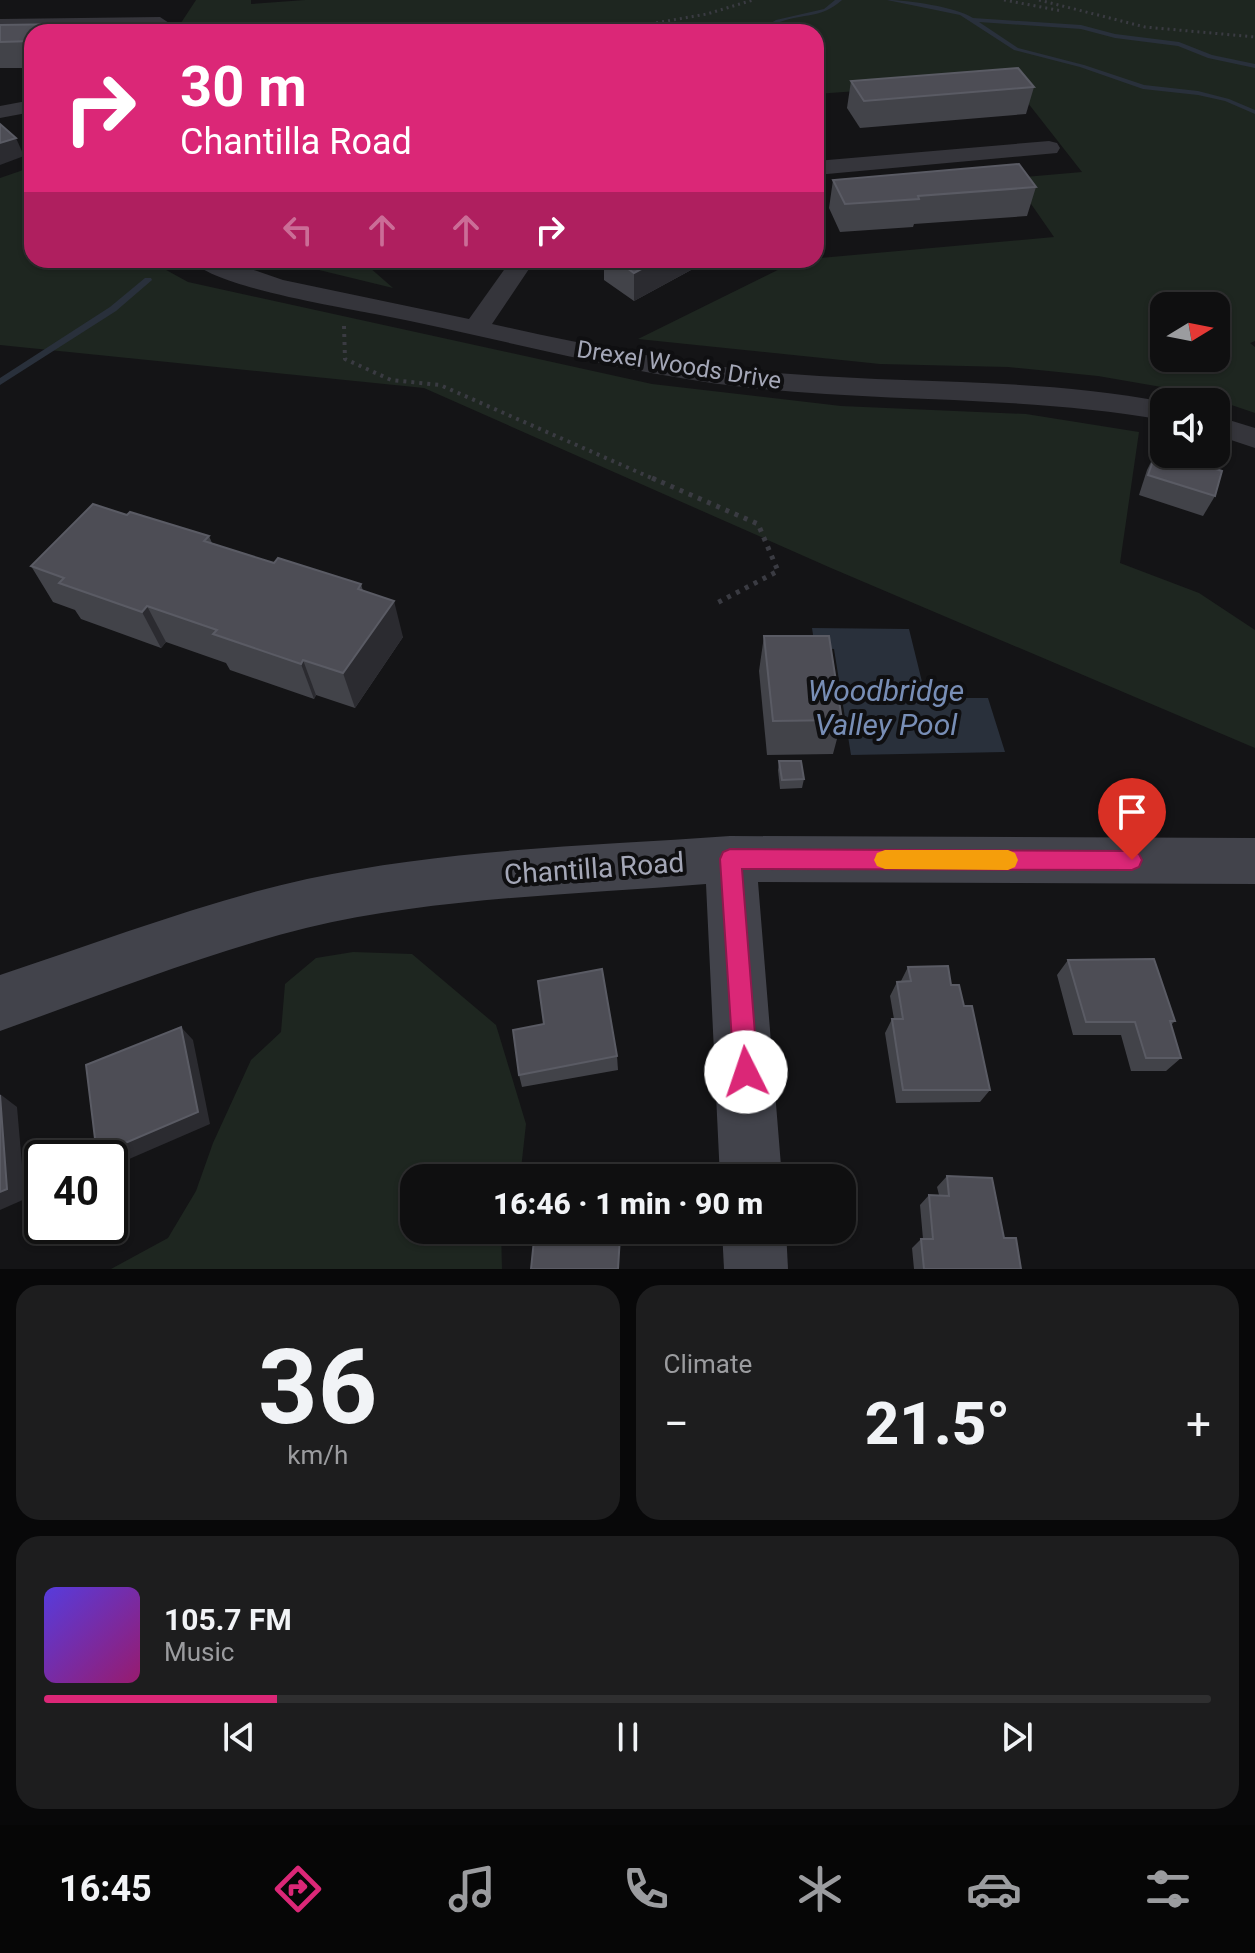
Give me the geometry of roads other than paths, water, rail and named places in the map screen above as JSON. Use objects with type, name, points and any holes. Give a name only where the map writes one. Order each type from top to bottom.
[{"type":"street","points":[[54,24],[161,22]]},
{"type":"street","points":[[0,25],[24,25]]},
{"type":"street","points":[[0,112],[24,108]]},
{"type":"street","points":[[824,167],[1049,148]]},
{"type":"street","name":"Drexel Woods Drive","points":[[227,268],[266,282],[476,328],[710,374],[862,388],[1041,394],[1113,400],[1150,408]]},
{"type":"street","points":[[476,328],[517,268]]},
{"type":"street","points":[[1230,430],[1255,438]]},
{"type":"street","points":[[730,859],[750,1164]]},
{"type":"street","name":"Chantilla Road","points":[[0,1003],[201,934],[320,901],[417,883],[730,859],[1255,861]]},
{"type":"street","points":[[755,1244],[756,1269]]},
{"type":"water","name":"Woodbridge Valley Pool","points":[[812,628],[909,629],[926,698],[988,698],[1005,752],[851,755],[834,649],[815,648]]},
{"type":"waterway","points":[[773,24],[826,10],[839,0]]},
{"type":"waterway","points":[[890,0],[962,14],[1016,49],[1082,66],[1143,87],[1198,93],[1227,100],[1255,112]]},
{"type":"waterway","points":[[974,20],[1081,27],[1115,36],[1179,44],[1210,57],[1255,66]]},
{"type":"waterway","points":[[0,382],[113,309],[148,280]]}]
